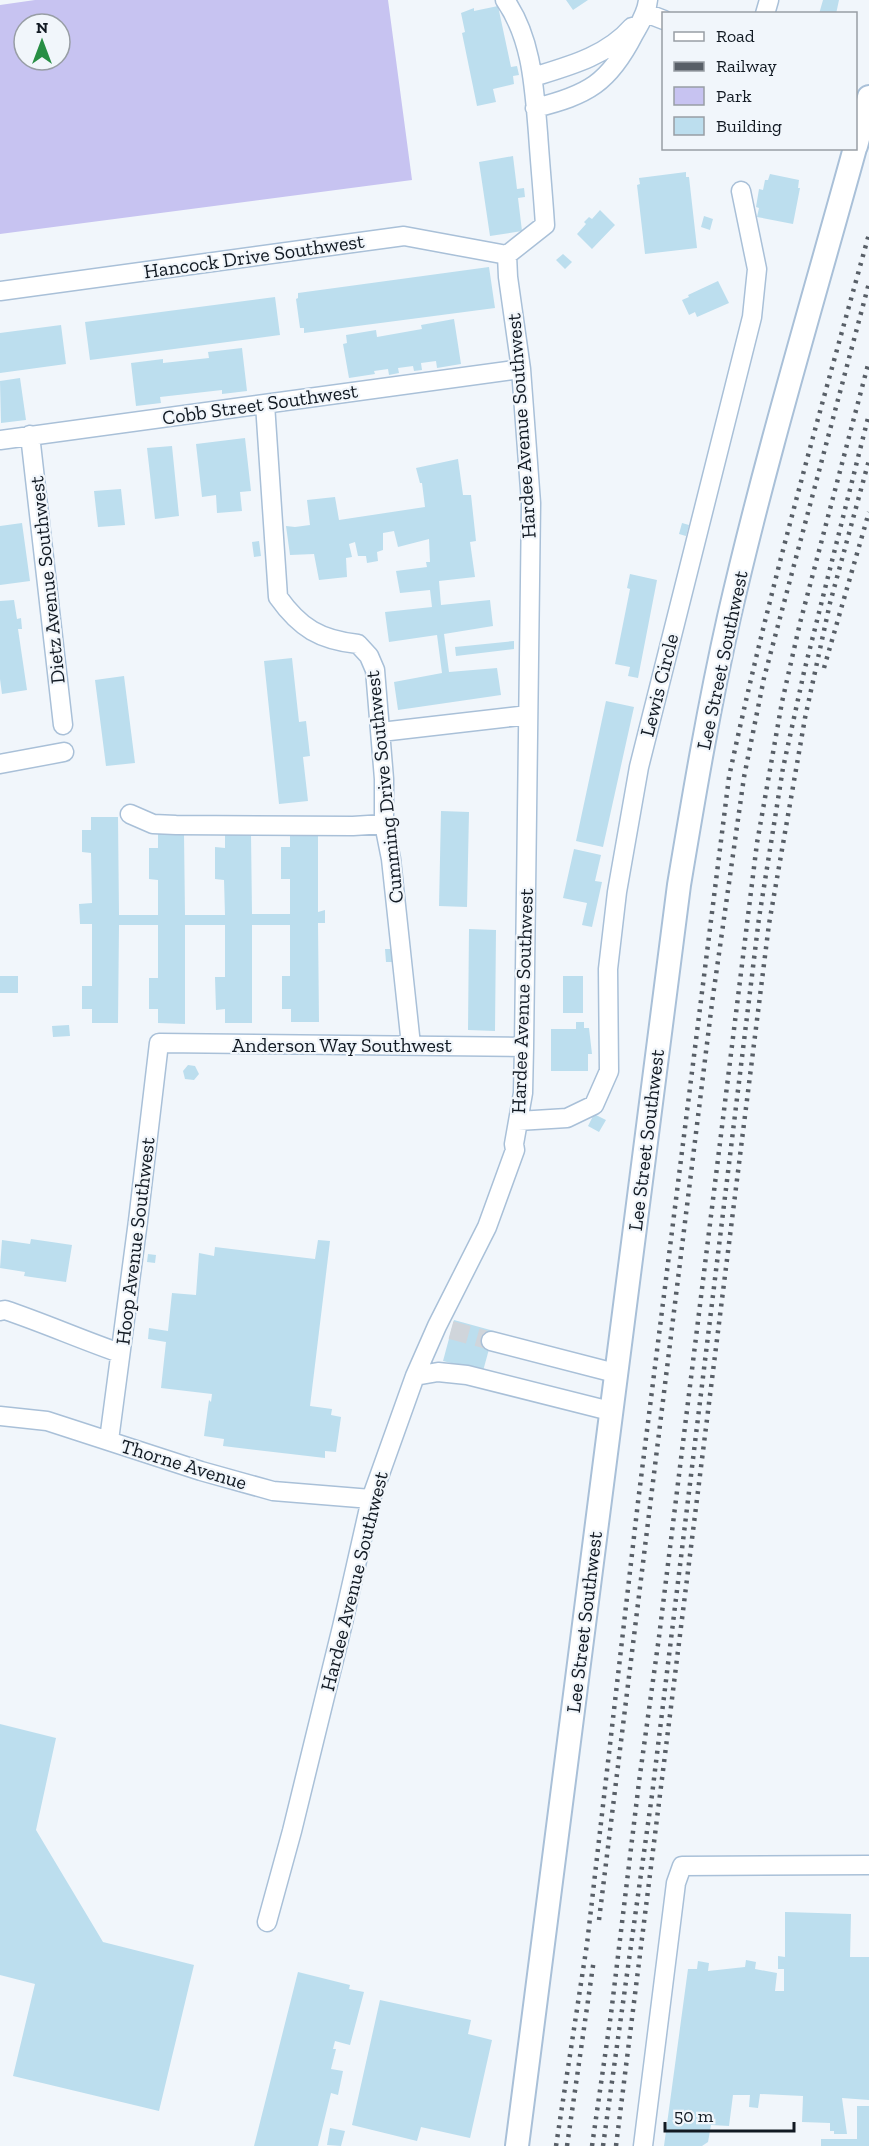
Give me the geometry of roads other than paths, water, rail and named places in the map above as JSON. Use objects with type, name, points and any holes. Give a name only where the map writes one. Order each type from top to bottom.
[{"type":"main road","name":"Lee Street Southwest","points":[[857,140],[869,97]]},
{"type":"main road","name":"Lee Street Southwest","points":[[517,2146],[679,885],[701,752],[729,618],[762,485],[854,150]]},
{"type":"street","points":[[505,0],[524,36],[533,77],[545,225],[507,255]]},
{"type":"street","points":[[533,77],[603,52],[622,39],[647,6]]},
{"type":"street","points":[[647,6],[662,19]]},
{"type":"street","points":[[536,108],[567,100],[599,82],[620,60],[647,6]]},
{"type":"street","name":"Lewis Circle","points":[[518,1121],[567,1118],[594,1106],[609,1071],[608,969],[617,892],[639,767],[752,317],[757,269],[741,191]]},
{"type":"street","name":"Hancock Drive Southwest","points":[[0,291],[404,236],[507,255]]},
{"type":"street","name":"Hardee Avenue Southwest","points":[[267,1922],[303,1786],[371,1499],[415,1376],[444,1328],[488,1227],[515,1149],[523,1093],[531,503],[521,369],[507,255]]},
{"type":"street","name":"Cobb Street Southwest","points":[[0,440],[521,369]]},
{"type":"street","name":"Cumming Drive Southwest","points":[[266,404],[278,597],[290,614],[304,626],[322,636],[358,644],[369,656],[375,670],[384,779],[384,824],[391,859],[411,1045]]},
{"type":"street","name":"Dietz Avenue Southwest","points":[[30,435],[63,725]]},
{"type":"street","points":[[381,732],[528,715]]},
{"type":"street","points":[[0,764],[64,752]]},
{"type":"street","points":[[130,814],[153,824],[176,825],[353,826],[384,824]]},
{"type":"street","name":"Anderson Way Southwest","points":[[159,1043],[524,1047]]},
{"type":"street","name":"Hoop Avenue Southwest","points":[[110,1440],[159,1043]]},
{"type":"street","points":[[0,1311],[5,1310],[45,1324],[120,1353]]},
{"type":"street","points":[[491,1341],[615,1373]]},
{"type":"street","points":[[415,1376],[438,1372],[467,1375],[610,1411]]},
{"type":"street","name":"Thorne Avenue","points":[[0,1416],[47,1421],[201,1471],[273,1491],[371,1499]]},
{"type":"street","points":[[643,2146],[676,1883],[682,1866],[869,1865]]},
{"type":"tunnel","points":[[451,1330],[491,1341]]},
{"type":"railway","points":[[556,2146],[587,1944],[638,1502],[729,777],[777,572],[869,234]]},
{"type":"railway","points":[[599,1920],[712,1003],[744,777],[764,678],[869,283]]},
{"type":"railway","points":[[592,2146],[659,1637],[757,843],[782,702],[800,623],[869,361]]},
{"type":"railway","points":[[603,2146],[652,1795],[759,918],[783,768],[804,672],[869,414]]},
{"type":"railway","points":[[616,2146],[769,924],[805,718],[830,603],[869,460]]},
{"type":"railway","points":[[824,668],[869,512]]},
{"type":"railway","points":[[567,2146],[594,1959]]}]
